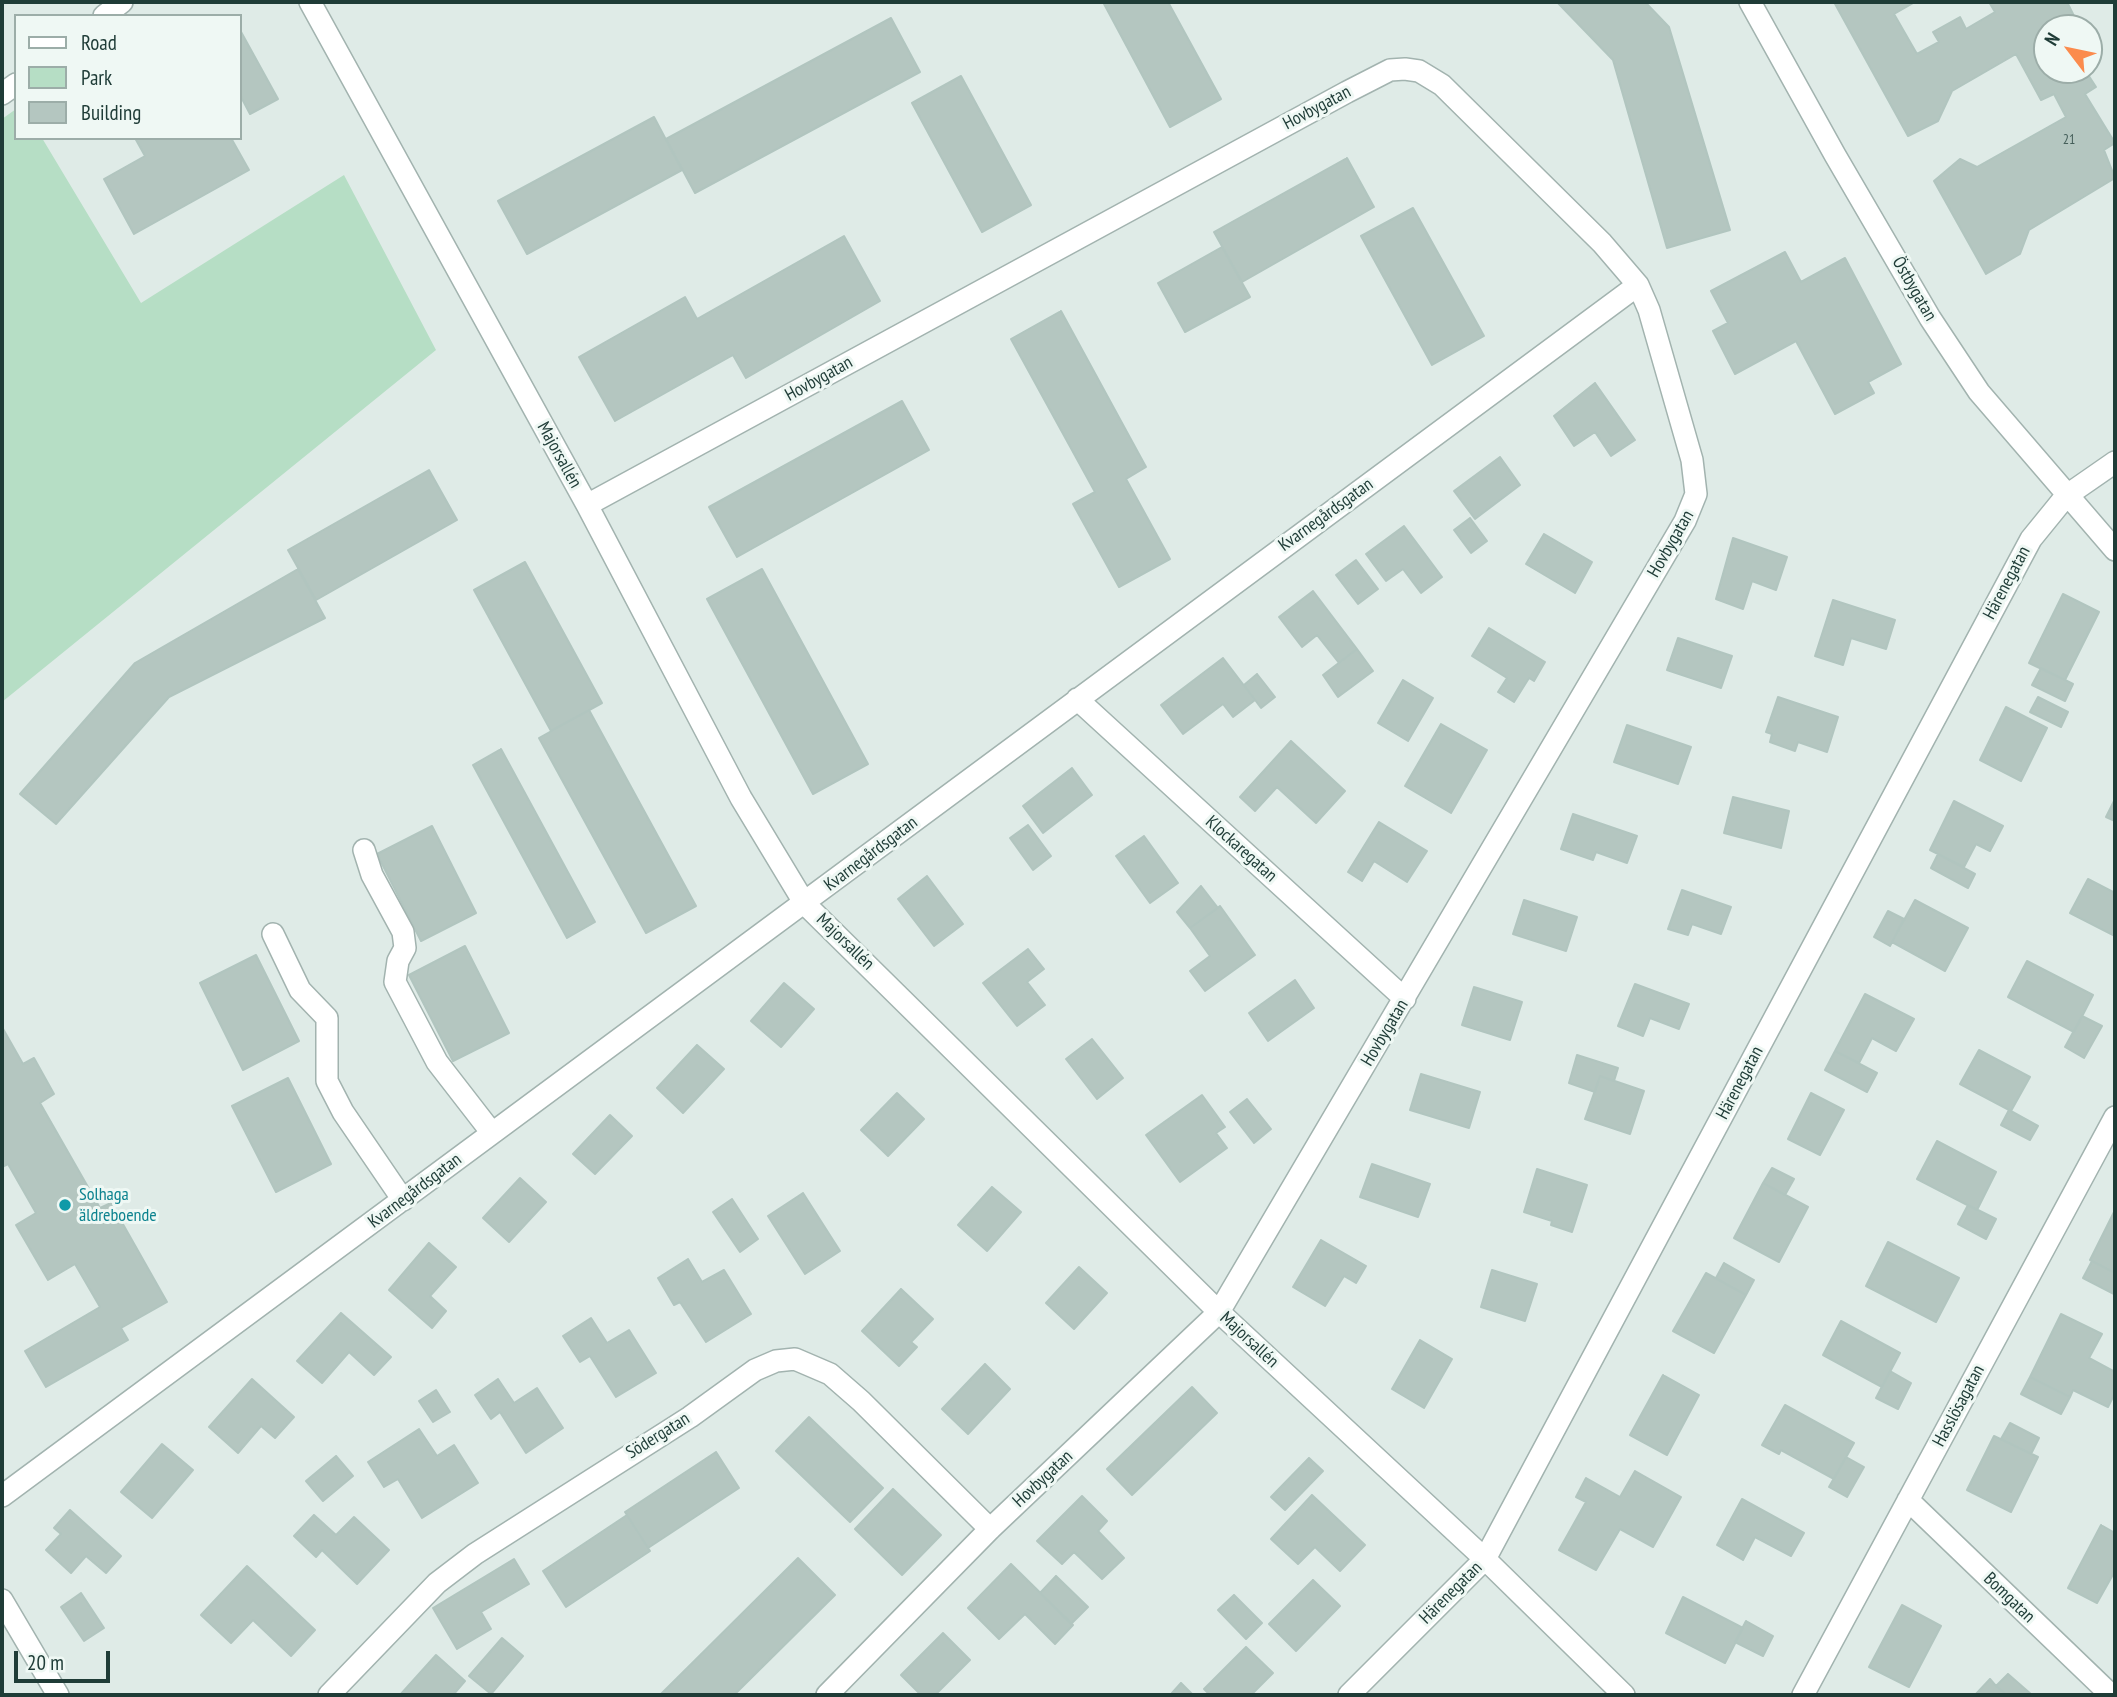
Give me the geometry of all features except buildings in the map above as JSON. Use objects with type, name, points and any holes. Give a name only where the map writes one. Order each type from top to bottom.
[{"type":"street","points":[[107,14],[122,2]]},
{"type":"street","name":"Majorsallén","points":[[310,2],[587,505],[741,798],[805,904],[1219,1312],[1485,1559],[1624,1695]]},
{"type":"street","name":"Östbygatan","points":[[1750,2],[1930,318],[1994,414],[2115,550]]},
{"type":"street","name":"Hovbygatan","points":[[587,505],[1390,70],[1419,71],[1442,85],[1602,243],[1638,285],[1687,440],[1696,484],[1693,508],[1219,1312],[990,1530],[827,1695]]},
{"type":"street","name":"Kvarnegårdsgatan","points":[[2,1496],[1638,285]]},
{"type":"street","name":"Härenegatan","points":[[1349,1695],[1485,1559],[2031,538],[2066,496],[2115,462]]},
{"type":"street","name":"Klockaregatan","points":[[1077,699],[1405,999]]},
{"type":"street","points":[[363,850],[372,875],[403,932],[405,948],[398,961],[395,982],[438,1062],[492,1133]]},
{"type":"street","points":[[273,934],[300,990],[327,1017],[327,1080],[332,1091],[343,1112],[403,1200]]},
{"type":"street","name":"Hasslösagatan","points":[[1803,1695],[2115,1117]]},
{"type":"street","name":"Södergatan","points":[[329,1695],[437,1583],[475,1554],[690,1417],[755,1370],[776,1361],[795,1359],[830,1374],[861,1401],[990,1530]]},
{"type":"street","name":"Bomgatan","points":[[1908,1500],[2111,1695]]},
{"type":"street","points":[[2,1600],[58,1695]]},
{"type":"green space","points":[[14,110],[14,140],[43,140],[141,303],[344,175],[436,350],[2,702],[2,119]]},
{"type":"place","name":"Solhaga äldreboende","points":[[65,1205]]}]
